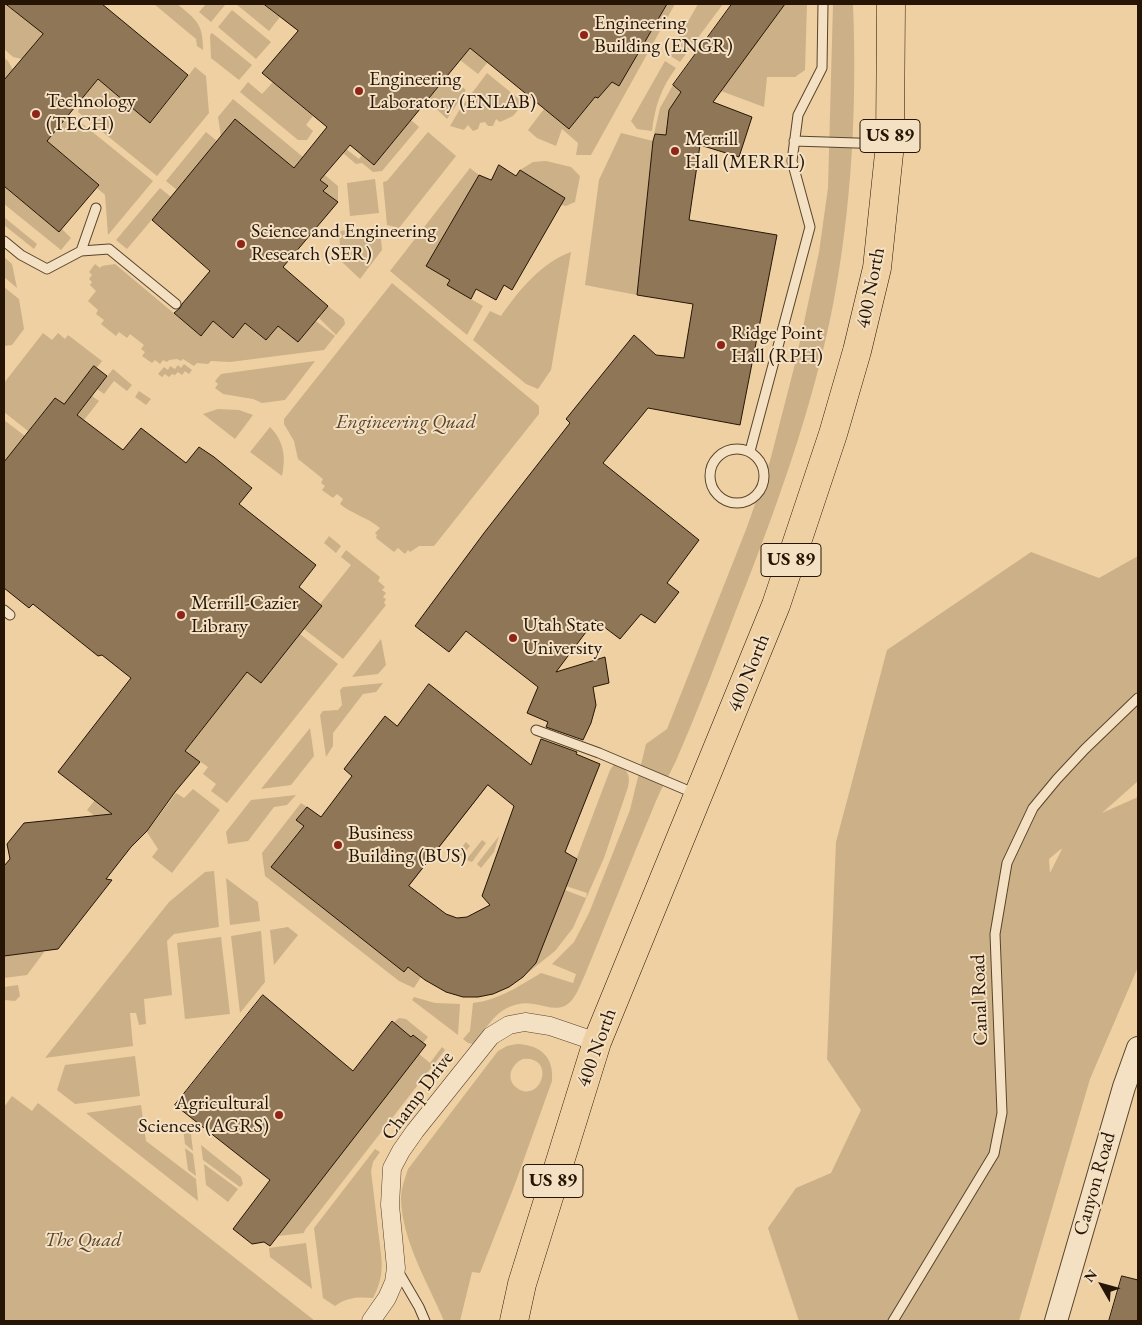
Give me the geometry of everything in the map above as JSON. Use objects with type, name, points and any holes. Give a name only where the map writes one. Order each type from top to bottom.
[{"type":"main road","name":"400 North","points":[[514,1321],[522,1284],[597,1042],[776,605],[833,434],[858,351],[877,268],[890,144],[890,4]]},
{"type":"street","name":"Champ Drive","points":[[371,1321],[387,1298],[394,1282],[396,1268],[390,1205],[392,1168],[415,1131],[491,1036],[509,1025],[525,1022],[550,1026],[597,1042]]},
{"type":"street","name":"Canyon Road","points":[[1056,1321],[1124,1087],[1138,1048]]},
{"type":"lane","points":[[750,451],[810,227],[792,161],[798,116],[822,68],[823,4]]},
{"type":"lane","points":[[794,141],[890,144]]},
{"type":"lane","points":[[81,251],[96,208]]},
{"type":"lane","points":[[4,241],[21,255],[47,269],[81,251],[109,249],[176,304]]},
{"type":"lane","points":[[728,450],[750,451],[763,469],[762,486],[750,499],[742,502],[724,500],[713,487],[710,478],[714,462],[728,450]]},
{"type":"lane","name":"Canal Road","points":[[892,1321],[994,1154],[1002,1113],[995,934],[1007,863],[1033,808],[1074,761],[1138,698]]},
{"type":"lane","points":[[536,730],[599,753],[699,796]]},
{"type":"lane","points":[[396,1268],[425,1321]]},
{"type":"green space","points":[[4,4],[43,34],[22,59],[13,57],[4,49]]},
{"type":"green space","points":[[154,4],[177,4],[190,14],[200,28],[203,50],[197,46],[196,39]]},
{"type":"green space","points":[[206,4],[225,5],[211,22],[199,12]]},
{"type":"green space","points":[[236,4],[264,4],[280,17],[269,31]]},
{"type":"green space","points":[[507,4],[536,4],[478,74],[460,60]]},
{"type":"green space","points":[[667,4],[675,4],[591,155],[576,155],[578,143],[562,129],[556,146],[537,138],[528,130],[544,109],[570,129],[595,97],[598,98],[612,82],[619,86]]},
{"type":"green space","points":[[698,4],[723,4],[680,62],[669,55]]},
{"type":"green space","points":[[785,4],[807,4],[805,70],[795,77],[767,77],[764,107],[721,91]]},
{"type":"green space","points":[[833,4],[853,4],[852,155],[845,230],[833,305],[824,345],[803,422],[778,499],[676,762],[656,801],[577,993],[567,1005],[558,1008],[527,1003],[507,1008],[494,1018],[473,1044],[468,1043],[463,1039],[470,1031],[473,1003],[500,996],[541,973],[573,983],[576,974],[552,964],[574,942],[589,913],[630,810],[646,744],[667,729],[747,527],[770,461],[796,360],[819,252],[828,188]]},
{"type":"green space","points":[[232,10],[271,42],[256,59],[218,27]]},
{"type":"green space","points":[[212,33],[252,65],[239,80],[211,58],[210,35]]},
{"type":"green space","points":[[4,58],[13,70],[4,80]]},
{"type":"green space","points":[[665,61],[676,68],[666,83],[660,98],[652,131],[637,129],[631,121]]},
{"type":"green space","points":[[195,67],[206,76],[209,113],[157,176],[78,112],[80,106],[78,104],[98,79],[151,123]]},
{"type":"green space","points":[[487,73],[524,103],[513,116],[500,122],[496,119],[493,126],[488,126],[485,122],[480,123],[478,129],[473,131],[468,125],[464,130],[450,126],[460,109]]},
{"type":"green space","points":[[448,76],[466,90],[447,119],[427,100]]},
{"type":"green space","points":[[248,82],[262,94],[273,82],[313,116],[306,125],[313,131],[307,140],[298,140],[240,92]]},
{"type":"green space","points":[[673,85],[681,92],[669,110],[666,135],[654,134],[660,108]]},
{"type":"green space","points":[[233,99],[338,186],[338,202],[323,191],[328,186],[321,180],[316,185],[235,120],[221,137],[218,117]]},
{"type":"green space","points":[[74,117],[153,181],[108,235],[105,195],[97,188],[99,185],[47,141],[65,118]]},
{"type":"green space","points":[[411,120],[419,127],[382,171],[373,172],[362,163],[356,164],[343,153],[346,149],[359,159],[362,155],[374,165]]},
{"type":"green space","points":[[206,132],[217,141],[177,190],[166,181]]},
{"type":"green space","points":[[428,132],[456,156],[399,228],[387,225],[383,182],[387,181]]},
{"type":"green space","points":[[621,133],[653,141],[637,295],[585,285],[599,180]]},
{"type":"green space","points":[[546,161],[571,167],[580,176],[575,202],[566,206],[561,205],[565,198],[520,170],[533,162]]},
{"type":"green space","points":[[470,168],[479,175],[426,266],[450,280],[447,285],[483,306],[467,335],[390,271]]},
{"type":"green space","points":[[375,179],[379,213],[350,216],[347,183]]},
{"type":"green space","points":[[4,186],[59,232],[62,229],[71,238],[61,250],[4,204]]},
{"type":"green space","points":[[160,188],[171,197],[127,249],[116,240]]},
{"type":"green space","points":[[4,217],[37,244],[34,249],[4,225]]},
{"type":"green space","points":[[380,228],[382,250],[360,279],[341,261],[339,231]]},
{"type":"green space","points":[[571,252],[551,370],[538,389],[526,384],[473,340],[490,311],[501,316],[515,297],[540,270]]},
{"type":"green space","points":[[4,257],[12,264],[17,288],[4,277]]},
{"type":"green space","points":[[95,264],[100,268],[115,264],[201,336],[213,321],[233,338],[245,323],[266,340],[278,326],[298,342],[316,321],[335,336],[324,350],[230,362],[211,361],[208,364],[197,363],[194,366],[183,359],[181,361],[177,359],[169,360],[167,362],[163,360],[160,364],[155,360],[152,363],[142,356],[145,352],[141,349],[144,345],[130,334],[127,338],[119,332],[116,336],[101,324],[104,320],[96,314],[98,310],[88,301],[96,291],[90,285],[92,282],[89,279],[92,275],[89,272]]},
{"type":"green space","name":"Engineering Quad","points":[[392,283],[539,406],[539,414],[434,546],[419,546],[410,552],[408,550],[405,554],[398,548],[394,552],[376,538],[377,535],[375,533],[380,528],[340,504],[343,499],[337,494],[333,498],[322,490],[325,486],[321,483],[323,479],[298,459],[294,441],[284,424],[284,419]]},
{"type":"green space","points":[[4,287],[19,299],[24,329],[12,345],[4,346]]},
{"type":"green space","points":[[328,306],[344,319],[345,324],[336,335],[319,318]]},
{"type":"green space","points":[[43,333],[52,340],[58,333],[65,339],[68,335],[102,361],[67,406],[55,398],[28,431],[4,412],[4,383]]},
{"type":"green space","points":[[315,361],[285,400],[262,403],[253,399],[223,394],[215,388],[218,384],[215,381],[221,374]]},
{"type":"green space","points":[[184,364],[192,370],[189,374],[185,371],[182,375],[178,372],[169,377],[165,374],[162,377],[158,374],[164,367],[168,370],[170,366],[175,369],[178,365],[181,368]]},
{"type":"green space","points":[[113,369],[132,385],[127,391],[114,381],[104,394],[97,389]]},
{"type":"green space","points":[[139,391],[151,399],[146,405],[135,397]]},
{"type":"green space","points":[[92,396],[99,401],[84,420],[77,415]]},
{"type":"green space","points":[[218,409],[239,410],[253,415],[235,439],[203,414]]},
{"type":"green space","points":[[4,420],[25,436],[4,462]]},
{"type":"green space","points":[[270,427],[275,432],[283,450],[282,476],[250,452]]},
{"type":"green space","points":[[329,536],[341,546],[336,553],[324,543]]},
{"type":"green space","points":[[346,550],[380,577],[378,581],[385,587],[382,590],[386,593],[383,597],[386,599],[384,603],[386,605],[343,659],[304,629],[322,606],[320,604],[351,565],[341,557]]},
{"type":"green space","points":[[1031,552],[1099,578],[1138,556],[1138,781],[1102,813],[1138,797],[1138,967],[1090,1079],[1019,1321],[799,1321],[768,1228],[796,1188],[831,1173],[861,1110],[827,1059],[836,842],[887,650]],"holes":[[[1062,849],[1050,873],[1049,859]]]},
{"type":"green space","points":[[300,634],[338,664],[227,803],[211,791],[216,784],[203,774],[208,767],[185,751],[247,672],[261,683]]},
{"type":"green space","points":[[381,639],[386,665],[378,674],[352,677]]},
{"type":"green space","points":[[383,683],[376,692],[363,694],[333,733],[333,746],[326,757],[320,715],[323,711],[338,710],[342,705],[340,690],[343,687]]},
{"type":"green space","points":[[310,728],[314,756],[291,785],[261,789]]},
{"type":"green space","points":[[615,763],[623,767],[627,772],[629,782],[604,858],[573,928],[555,951],[525,975],[536,963],[565,890],[586,898],[587,893],[566,886],[610,770]]},
{"type":"green space","points":[[193,789],[220,810],[172,873],[152,857],[158,849],[147,832],[176,793],[184,798]]},
{"type":"green space","points":[[296,795],[287,805],[274,807],[248,841],[228,844],[226,832],[251,800]]},
{"type":"green space","points":[[95,800],[138,834],[130,844],[87,810]]},
{"type":"green space","points":[[301,803],[307,807],[296,820],[308,828],[298,833],[271,867],[404,971],[408,967],[421,977],[414,988],[399,981],[265,876],[262,853]]},
{"type":"green space","points":[[499,836],[494,852],[481,868],[477,864]]},
{"type":"green space","points":[[482,840],[486,843],[472,862],[466,860]]},
{"type":"green space","points":[[466,842],[470,846],[459,859],[451,861]]},
{"type":"green space","points":[[214,871],[219,927],[174,934],[167,941],[172,995],[144,999],[146,1024],[139,1025],[136,1013],[130,1013],[133,1046],[45,1058],[169,902],[205,872]]},
{"type":"green space","points":[[226,878],[258,902],[260,921],[230,925]]},
{"type":"green space","points":[[288,927],[298,935],[274,965],[270,930]]},
{"type":"green space","points":[[261,931],[265,982],[240,1013],[231,936]]},
{"type":"green space","points":[[221,937],[230,1014],[185,1019],[177,943]]},
{"type":"green space","points":[[45,951],[27,975],[4,978],[4,956]]},
{"type":"green space","points":[[18,985],[20,996],[15,1001],[4,1000],[4,987]]},
{"type":"green space","points":[[414,997],[435,1003],[460,1004],[458,1035],[412,1000]]},
{"type":"green space","points":[[399,1018],[406,1019],[428,1037],[423,1043],[414,1035],[411,1037],[393,1023]]},
{"type":"green space","points":[[525,1045],[539,1050],[551,1065],[552,1081],[515,1184],[480,1273],[472,1272],[460,1321],[444,1321],[411,1246],[402,1215],[402,1187],[408,1169],[498,1051],[507,1046]],"holes":[[[523,1059],[533,1060],[540,1065],[542,1079],[538,1086],[526,1092],[517,1088],[510,1076],[515,1064],[519,1061]]]},
{"type":"green space","points":[[442,1047],[445,1050],[304,1233],[278,1236],[418,1053],[430,1063]]},
{"type":"green space","points":[[135,1056],[140,1096],[75,1104],[57,1090],[65,1065]]},
{"type":"green space","name":"The Quad","points":[[12,1096],[32,1111],[38,1103],[315,1321],[4,1321],[4,1107]]},
{"type":"green space","points":[[141,1105],[146,1141],[196,1179],[198,1201],[86,1113]]},
{"type":"green space","points":[[183,1128],[191,1134],[193,1151],[185,1144]]},
{"type":"green space","points":[[201,1145],[241,1177],[243,1184],[240,1187],[203,1160]]},
{"type":"green space","points":[[185,1148],[193,1154],[196,1176],[188,1170]]},
{"type":"green space","points":[[375,1149],[380,1152],[373,1162],[371,1171],[382,1260],[380,1282],[373,1298],[353,1298],[335,1306],[323,1298],[314,1228]]},
{"type":"green space","points":[[204,1164],[238,1189],[228,1202],[206,1185]]},
{"type":"green space","points":[[306,1243],[312,1289],[270,1257],[269,1248]]},
{"type":"building","name":"Technology (TECH)","points":[[6,4],[102,4],[188,75],[150,123],[98,79],[47,141],[99,185],[59,232],[4,186],[4,80],[43,34]]},
{"type":"building","points":[[264,4],[667,4],[619,86],[612,82],[598,98],[595,97],[569,129],[470,48],[374,165],[350,145],[320,180],[328,186],[323,191],[338,202],[283,267],[328,306],[298,342],[278,326],[266,340],[245,323],[233,338],[213,321],[201,336],[174,313],[210,271],[152,220],[235,119],[294,168],[327,127],[262,73],[298,31]]},
{"type":"building","points":[[732,4],[785,4],[713,102],[752,117],[739,157],[700,145],[689,220],[777,235],[740,425],[648,408],[603,463],[699,540],[667,583],[679,592],[655,623],[641,614],[620,639],[595,620],[556,672],[605,657],[609,683],[593,687],[596,705],[591,723],[583,740],[546,727],[548,722],[527,713],[538,687],[466,631],[449,652],[415,626],[484,533],[570,423],[566,419],[634,335],[656,355],[684,358],[693,304],[637,295],[653,141],[655,134],[666,135],[669,110],[681,92],[673,85]]},
{"type":"building","points":[[499,165],[516,176],[520,170],[565,198],[512,290],[504,285],[496,300],[476,289],[471,299],[447,285],[450,280],[426,266],[479,175],[491,180]]},
{"type":"building","name":"Merrill-Cazier Library","points":[[94,366],[107,376],[77,415],[123,450],[141,428],[186,463],[199,447],[214,457],[252,488],[239,504],[316,565],[299,587],[322,606],[261,683],[247,672],[185,751],[200,762],[175,792],[147,831],[131,847],[106,879],[112,880],[58,949],[4,956],[4,866],[10,859],[7,844],[24,823],[112,814],[58,772],[131,678],[102,655],[98,656],[33,604],[29,608],[4,588],[4,462],[55,398],[64,404]]},
{"type":"building","name":"Business Building (BUS)","points":[[429,684],[531,765],[541,739],[577,752],[576,754],[600,764],[565,852],[577,859],[536,963],[523,977],[509,987],[493,994],[463,997],[446,992],[425,980],[408,967],[404,972],[271,867],[304,826],[296,820],[307,807],[321,817],[352,776],[344,769],[385,716],[397,726]],"holes":[[[488,785],[514,806],[482,896],[490,905],[467,917],[457,918],[446,914],[409,886]]]},
{"type":"building","name":"Agricultural Sciences (AGRS)","points":[[263,995],[353,1071],[392,1021],[411,1037],[413,1035],[426,1045],[270,1246],[264,1242],[252,1244],[233,1229],[270,1180],[175,1105]]},
{"type":"building","points":[[1122,1276],[1138,1280],[1138,1321],[1109,1321]]},
{"type":"place","name":"Engineering Building (ENGR)","points":[[584,35]]},
{"type":"place","name":"Engineering Laboratory (ENLAB)","points":[[359,91]]},
{"type":"place","name":"Technology (TECH)","points":[[36,114]]},
{"type":"place","name":"Merrill Hall (MERRL)","points":[[675,151]]},
{"type":"place","name":"Science and Engineering Research (SER)","points":[[241,244]]},
{"type":"place","name":"Ridge Point Hall (RPH)","points":[[721,345]]},
{"type":"place","name":"Merrill-Cazier Library","points":[[181,615]]},
{"type":"place","name":"Utah State University","points":[[513,638]]},
{"type":"place","name":"Business Building (BUS)","points":[[338,845]]},
{"type":"place","name":"Agricultural Sciences (AGRS)","points":[[279,1115]]}]
